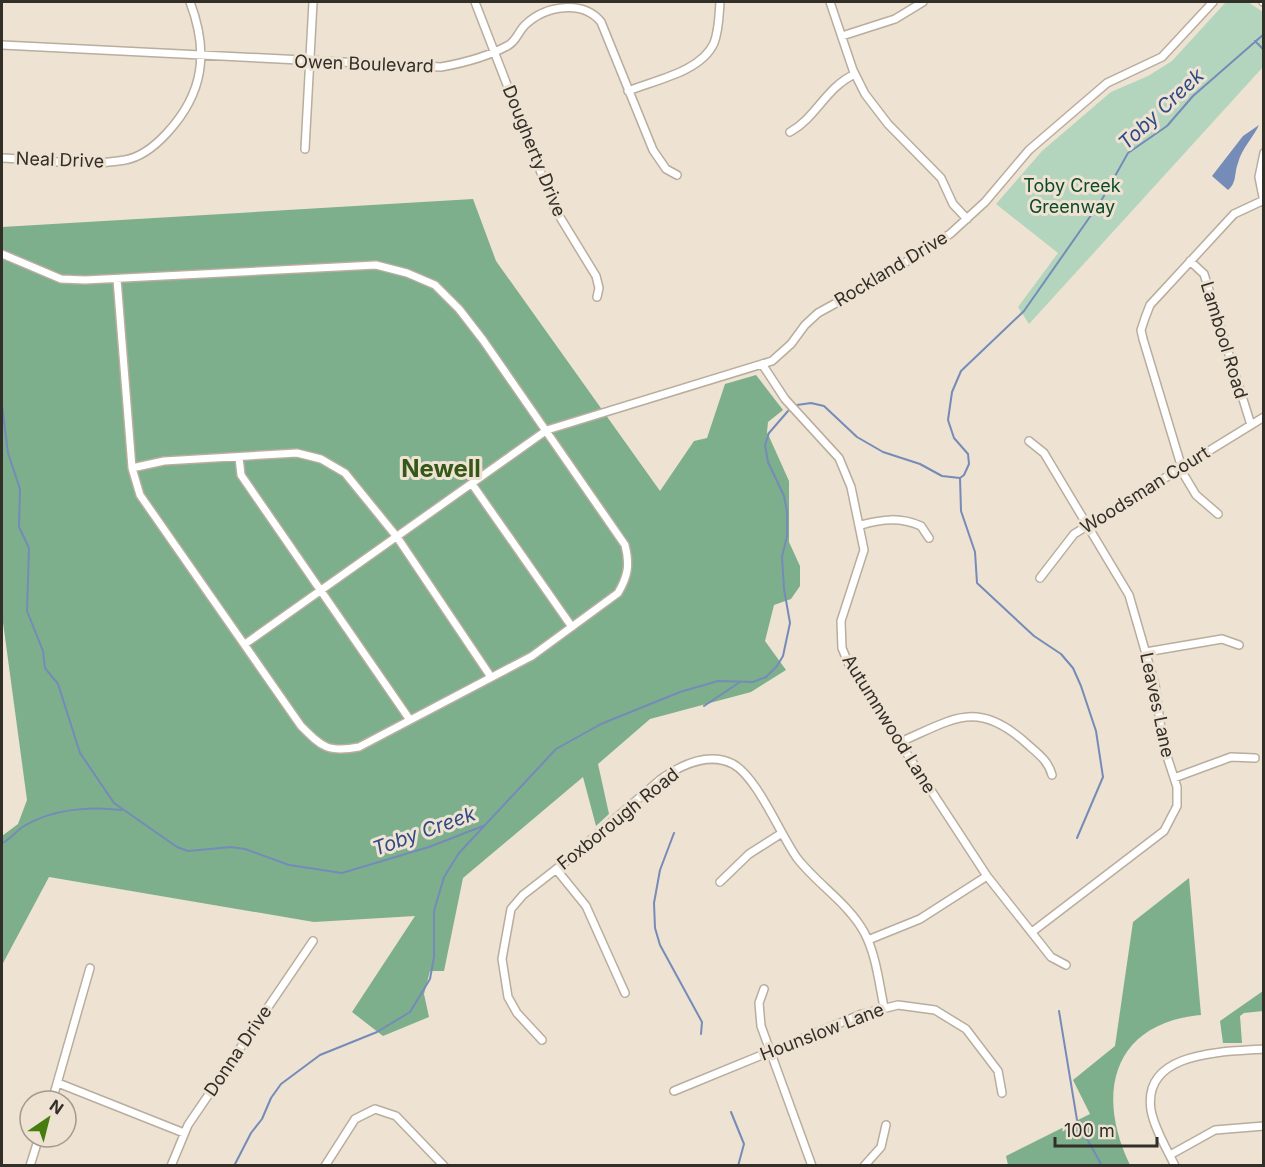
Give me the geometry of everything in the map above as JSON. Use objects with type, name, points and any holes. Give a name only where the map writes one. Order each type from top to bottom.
[{"type":"street","name":"Neal Drive","points":[[2,158],[97,163],[127,160],[143,153],[175,124],[193,100],[200,56],[197,26],[190,2]]},
{"type":"street","points":[[305,149],[313,2]]},
{"type":"street","name":"Dougherty Drive","points":[[475,2],[555,208],[596,276],[597,297]]},
{"type":"street","points":[[628,91],[693,65],[704,57],[717,34],[720,2]]},
{"type":"street","points":[[831,2],[855,74],[875,109],[941,178],[953,204],[967,219]]},
{"type":"street","points":[[842,36],[895,19],[923,2]]},
{"type":"street","name":"Rockland Drive","points":[[245,644],[547,430],[762,364],[784,352],[805,325],[818,313],[927,250],[967,219],[1029,150],[1063,120],[1107,83],[1162,57],[1214,2]]},
{"type":"street","name":"Owen Boulevard","points":[[2,45],[441,67],[494,52],[512,43],[523,27],[538,16],[567,5],[581,6],[591,10],[601,22],[660,163],[677,175]]},
{"type":"street","points":[[790,132],[804,122],[836,84],[855,74]]},
{"type":"street","points":[[1218,514],[1196,495],[1181,466],[1141,330],[1150,305],[1234,214],[1263,200],[1259,177],[1263,153]]},
{"type":"street","points":[[2,255],[60,279],[117,279],[376,265],[407,273],[435,285],[459,309],[547,430],[625,545],[630,564],[626,580],[618,593],[532,656],[358,747],[338,751],[319,744],[301,726],[140,495],[132,468],[117,279]]},
{"type":"street","name":"Lambool Road","points":[[1190,261],[1204,274],[1251,425]]},
{"type":"street","name":"Autumnwood Lane","points":[[762,364],[785,399],[839,458],[848,477],[861,525],[864,550],[841,621],[842,648],[849,665],[987,876],[1053,959],[1066,965]]},
{"type":"street","name":"Woodsman Court","points":[[1040,578],[1067,541],[1088,525],[1263,417]]},
{"type":"street","name":"Leaves Lane","points":[[1029,441],[1044,453],[1129,595],[1157,696],[1163,744],[1174,778],[1177,807],[1172,821],[1164,831],[1032,932]]},
{"type":"street","points":[[132,468],[164,461],[297,453],[321,459],[345,473],[397,537],[490,677]]},
{"type":"street","points":[[239,458],[241,475],[410,720]]},
{"type":"street","points":[[472,484],[572,627]]},
{"type":"street","points":[[861,525],[880,520],[901,519],[921,526],[929,538]]},
{"type":"street","points":[[1146,652],[1222,639],[1239,645]]},
{"type":"street","points":[[898,743],[962,717],[990,718],[1004,725],[1044,759],[1052,775]]},
{"type":"street","points":[[1174,778],[1231,758],[1255,758]]},
{"type":"street","name":"Foxborough Road","points":[[542,1040],[517,1012],[508,997],[502,972],[502,951],[508,918],[516,901],[661,779],[677,769],[700,761],[726,761],[742,770],[797,858],[853,916],[868,940],[884,1007]]},
{"type":"street","points":[[720,882],[749,854],[782,834]]},
{"type":"street","points":[[556,869],[586,906],[625,993]]},
{"type":"street","points":[[868,940],[920,919],[987,876]]},
{"type":"street","name":"Donna Drive","points":[[171,1166],[184,1133],[313,941]]},
{"type":"street","points":[[56,1089],[90,968]]},
{"type":"street","points":[[764,989],[759,1003],[760,1020],[812,1166]]},
{"type":"street","name":"Hounslow Lane","points":[[674,1091],[884,1007],[924,1006],[955,1021],[972,1034],[998,1071],[1002,1093]]},
{"type":"street","points":[[1175,1166],[1151,1109],[1154,1089],[1161,1075],[1174,1063],[1190,1056],[1263,1049]]},
{"type":"street","points":[[58,1083],[184,1133]]},
{"type":"street","points":[[325,1166],[355,1119],[375,1108],[396,1116],[444,1166]]},
{"type":"street","points":[[864,1166],[881,1147],[886,1125]]},
{"type":"street","points":[[1170,1155],[1215,1130],[1263,1126]]},
{"type":"street","points":[[30,1166],[35,1149]]},
{"type":"green space","name":"Toby Creek Greenway","points":[[1226,2],[1248,2],[1263,12],[1263,67],[1029,324],[1018,307],[1058,253],[996,204],[1042,151],[1111,92],[1148,76],[1172,61]]},
{"type":"green space","points":[[473,199],[496,261],[660,491],[694,441],[707,438],[725,384],[756,375],[783,410],[768,422],[767,432],[789,481],[789,542],[800,566],[800,586],[791,599],[774,605],[765,641],[786,670],[751,692],[650,719],[598,764],[609,814],[596,826],[583,777],[463,878],[444,971],[430,971],[424,994],[429,1017],[383,1036],[352,1012],[415,916],[314,922],[49,877],[2,965],[2,836],[18,824],[27,800],[2,615],[2,227]]},
{"type":"green space","points":[[1189,878],[1201,1015],[1171,1021],[1148,1032],[1131,1047],[1119,1066],[1114,1088],[1114,1112],[1119,1138],[1130,1165],[1008,1165],[1006,1156],[1090,1114],[1073,1080],[1115,1046],[1133,922]]},
{"type":"green space","points":[[1263,991],[1263,1011],[1244,1013],[1240,1016],[1242,1043],[1223,1043],[1220,1021]]},
{"type":"water","points":[[1259,125],[1242,153],[1234,181],[1228,190],[1212,176],[1243,136]]},
{"type":"waterway","name":"Toby Creek","points":[[797,405],[811,403],[824,406],[857,437],[883,452],[920,464],[942,476],[960,478],[964,475],[969,464],[968,454],[954,438],[948,420],[952,392],[961,371],[1024,311],[1101,201],[1128,153],[1167,126],[1193,96],[1264,34]]},
{"type":"waterway","points":[[1255,41],[1264,50]]},
{"type":"waterway","points":[[2,405],[8,453],[20,489],[19,527],[29,548],[27,611],[43,651],[45,668],[58,684],[80,753],[114,803],[177,847],[188,851],[231,847],[245,849],[289,865],[342,873],[429,847],[483,826]]},
{"type":"waterway","name":"Toby Creek","points":[[234,1166],[281,1084],[320,1055],[377,1032],[410,1012],[430,979],[434,957],[434,911],[444,877],[459,853],[556,749],[601,724],[680,692],[718,681],[753,682],[766,677],[777,666],[783,656],[790,623],[784,589],[782,557],[787,536],[787,512],[784,496],[768,462],[765,445],[769,433],[788,411]]},
{"type":"waterway","points":[[960,478],[961,511],[975,552],[977,583],[1034,636],[1061,654],[1073,668],[1096,731],[1103,777],[1077,838]]},
{"type":"waterway","points":[[704,706],[740,682]]},
{"type":"waterway","name":"Toby Creek","points":[[2,843],[35,820],[59,812],[97,808],[121,810]]},
{"type":"waterway","points":[[674,833],[660,870],[654,903],[655,928],[660,945],[702,1022],[701,1034]]},
{"type":"waterway","points":[[1059,1011],[1077,1120],[1102,1166]]},
{"type":"waterway","points":[[731,1112],[744,1144],[738,1166]]},
{"type":"district","name":"Newell","points":[[441,469]]}]
